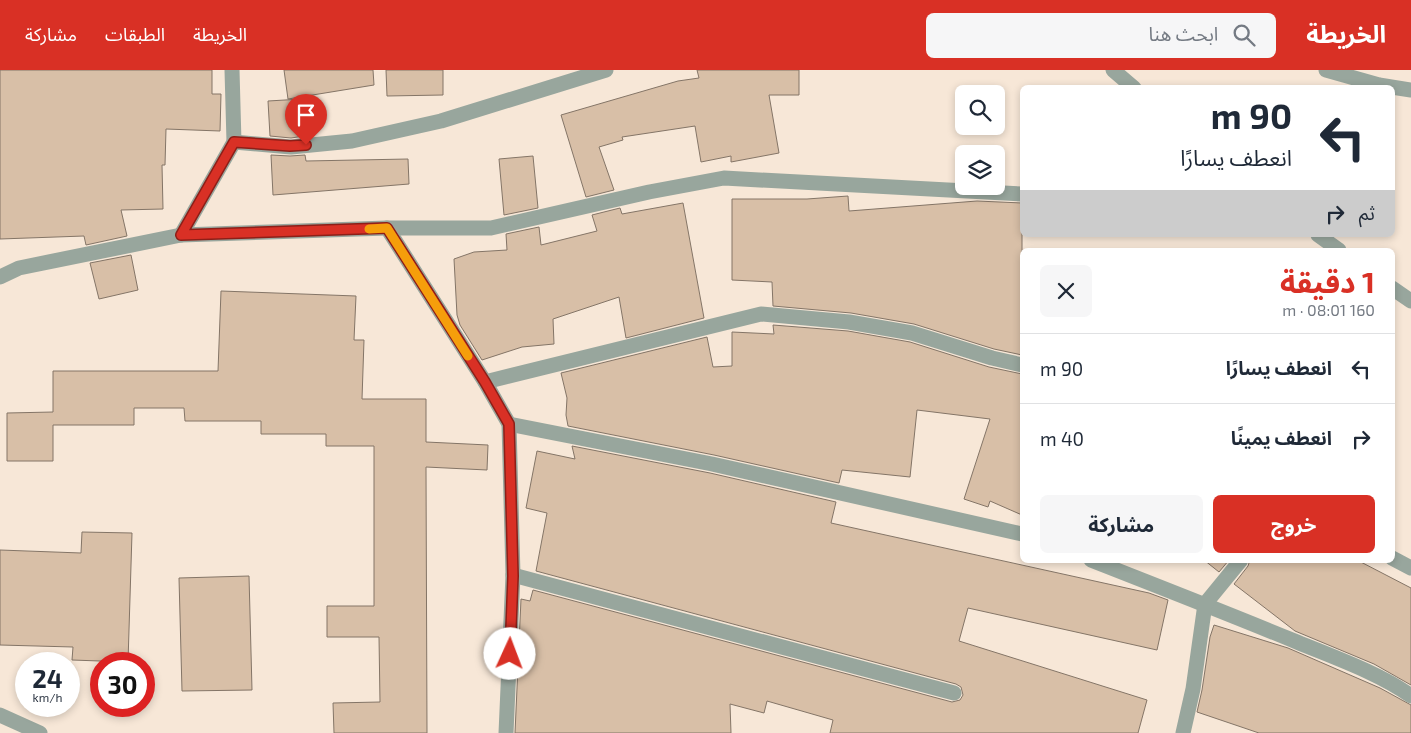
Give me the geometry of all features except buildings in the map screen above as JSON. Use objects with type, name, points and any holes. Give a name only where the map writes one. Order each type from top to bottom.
[{"type":"street","points":[[181,235],[234,142],[232,70]]},
{"type":"street","points":[[234,142],[290,146],[352,141],[441,121],[606,70]]},
{"type":"street","points":[[1112,70],[1130,85]]},
{"type":"street","points":[[1326,70],[1379,85]]},
{"type":"street","points":[[1395,88],[1411,90]]},
{"type":"street","points":[[0,277],[19,268],[181,235],[387,228],[491,228],[648,192],[724,178],[1020,194]]},
{"type":"street","points":[[387,228],[485,382],[509,424],[513,576],[506,733]]},
{"type":"street","points":[[1321,237],[1336,248]]},
{"type":"street","points":[[1395,290],[1411,301]]},
{"type":"street","points":[[485,382],[761,314],[849,322],[912,333],[992,358],[1020,365]]},
{"type":"street","points":[[509,424],[712,464],[1020,534]]},
{"type":"street","points":[[1395,560],[1411,568]]},
{"type":"street","points":[[1099,563],[1205,604],[1343,661],[1400,688],[1411,696]]},
{"type":"street","points":[[1183,733],[1193,689],[1205,604],[1238,563]]},
{"type":"street","points":[[513,576],[954,692]]},
{"type":"street","points":[[0,715],[40,733]]},
{"type":"slow traffic","points":[[369,229],[387,228],[468,356]]},
{"type":"route","points":[[306,145],[290,146],[234,142],[181,235],[387,228],[485,382],[509,424],[513,576],[510,654]]}]
